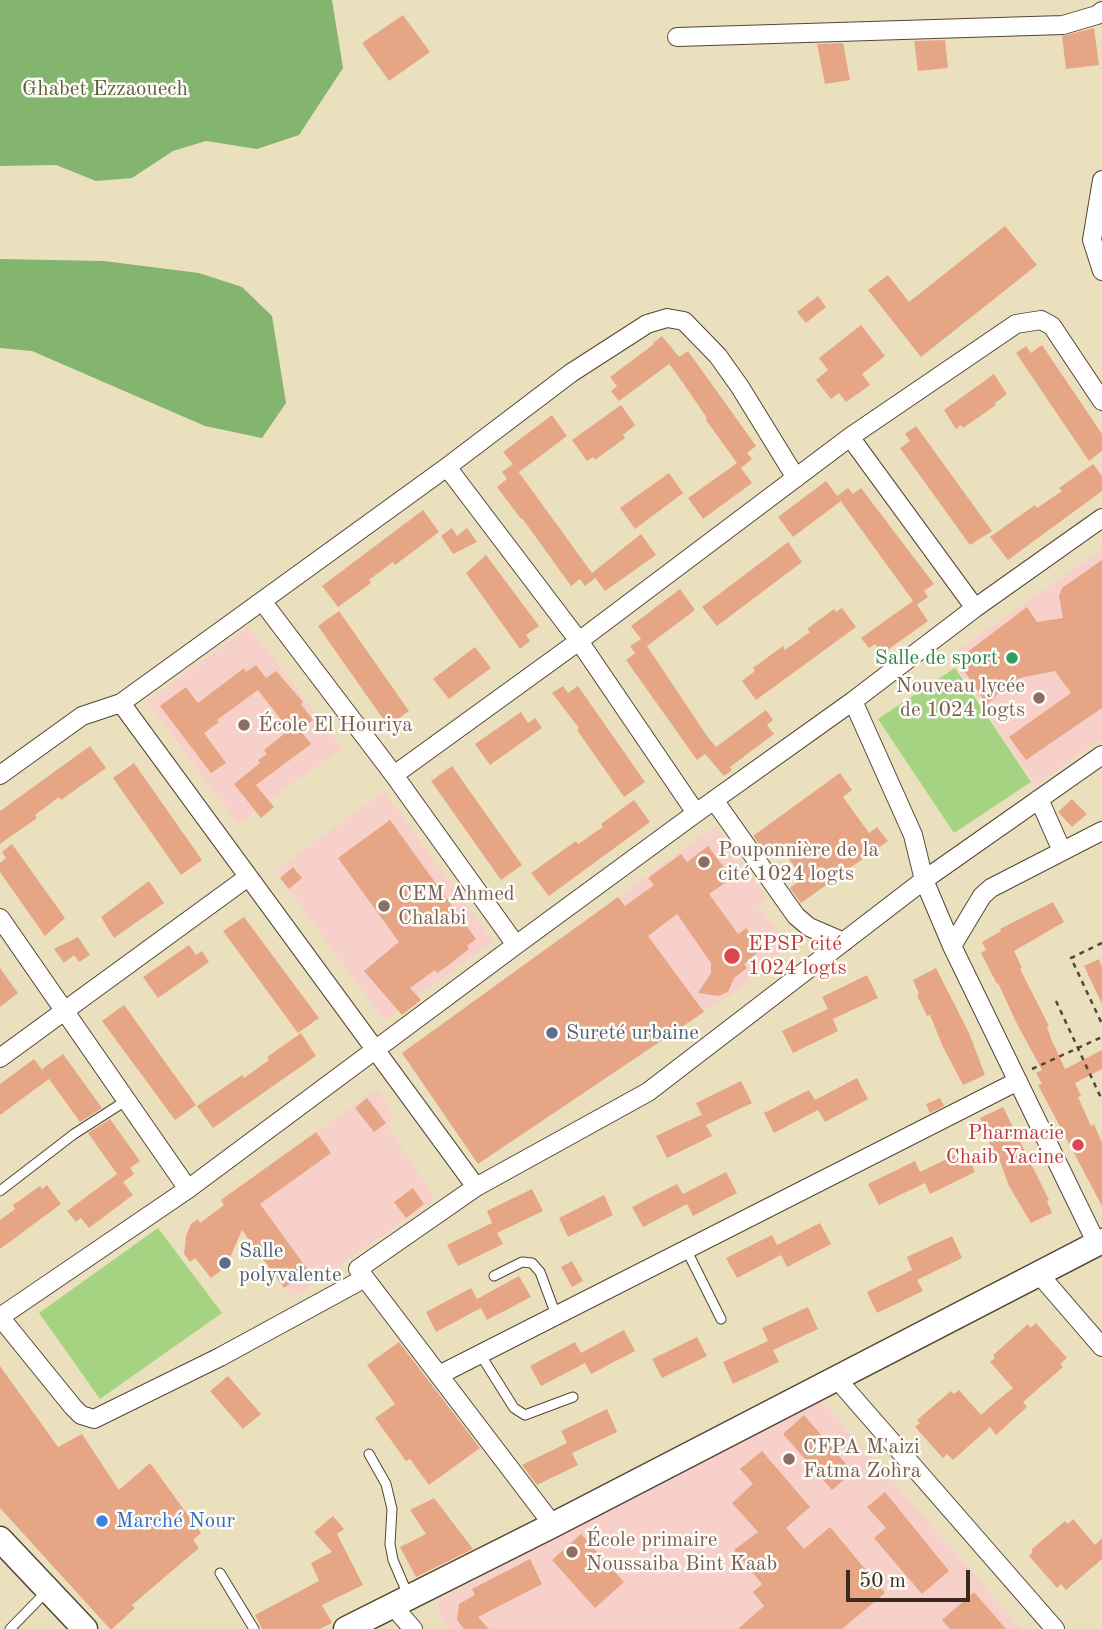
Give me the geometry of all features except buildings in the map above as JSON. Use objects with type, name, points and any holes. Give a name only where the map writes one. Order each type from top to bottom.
[{"type":"street","points":[[677,37],[1063,25],[1097,15],[1102,10]]},
{"type":"street","points":[[1102,180],[1092,240],[1102,271]]},
{"type":"street","points":[[0,775],[82,716],[121,703],[447,467],[571,373],[647,324],[667,318],[684,321],[718,356],[796,478]]},
{"type":"street","points":[[394,775],[579,641],[850,437],[1016,324],[1041,320],[1052,326],[1102,401]]},
{"type":"street","points":[[850,437],[975,608]]},
{"type":"street","points":[[447,467],[579,641],[695,813]]},
{"type":"street","points":[[365,1278],[220,1357],[93,1419],[81,1415],[73,1407],[0,1317],[188,1189],[695,813],[853,701],[975,608],[1102,519]]},
{"type":"street","points":[[262,601],[394,775],[516,945]]},
{"type":"street","points":[[346,1629],[553,1525],[1099,1242],[952,946],[924,880],[913,835],[853,701]]},
{"type":"street","points":[[121,703],[476,1187]]},
{"type":"street","points":[[553,1525],[358,1269],[476,1187],[648,1093],[924,880],[1102,755]]},
{"type":"street","points":[[1039,799],[1062,851]]},
{"type":"street","points":[[714,800],[796,916],[809,927],[844,942]]},
{"type":"street","points":[[952,946],[974,908],[991,888],[1102,831]]},
{"type":"street","points":[[0,1058],[248,877]]},
{"type":"street","points":[[0,918],[188,1189]]},
{"type":"street","points":[[439,1375],[1017,1079]]},
{"type":"street","points":[[1038,1273],[1102,1347]]},
{"type":"street","points":[[837,1379],[1055,1629]]},
{"type":"street","points":[[0,1539],[48,1590],[73,1625]]},
{"type":"street","points":[[400,1601],[413,1629]]},
{"type":"lane","points":[[0,1191],[74,1134],[127,1100]]},
{"type":"lane","points":[[686,1249],[721,1319]]},
{"type":"lane","points":[[494,1276],[522,1262],[531,1263],[540,1272],[556,1315]]},
{"type":"lane","points":[[480,1354],[514,1408],[525,1415],[573,1397]]},
{"type":"lane","points":[[369,1454],[386,1484],[392,1509],[390,1544],[400,1601]]},
{"type":"lane","points":[[220,1573],[254,1629]]},
{"type":"lane","points":[[10,1629],[48,1590]]},
{"type":"path","points":[[1102,943],[1071,958],[1102,1024]]},
{"type":"path","points":[[1056,1001],[1102,1100]]},
{"type":"path","points":[[1017,1079],[1102,1037]]},
{"type":"shaded area","name":"Nouveau lycée de 1024 logts","points":[[1102,549],[1102,739],[1036,785],[949,656]]},
{"type":"shaded area","name":"École El Houriya","points":[[249,626],[342,748],[238,824],[147,702]]},
{"type":"shaded area","name":"CEM Ahmed Chalabi","points":[[384,791],[493,941],[384,1021],[275,871]]},
{"type":"shaded area","name":"Pouponnière de la cité 1024 logts","points":[[715,826],[767,897],[757,905],[790,945],[730,996],[704,1012],[618,897]]},
{"type":"shaded area","points":[[377,1089],[380,1090],[393,1121],[388,1125],[434,1197],[429,1204],[292,1298],[221,1200]]},
{"type":"shaded area","name":"CFPA M'aizi Fatma Zohra","points":[[821,1399],[1022,1629],[450,1629],[439,1617],[438,1600]]},
{"type":"green space","name":"Ghabet Ezzaouech","points":[[0,0],[332,0],[343,68],[299,135],[257,149],[206,141],[173,151],[132,178],[96,181],[56,165],[0,166]]},
{"type":"green space","points":[[0,259],[104,261],[199,273],[242,287],[272,316],[286,403],[262,438],[205,426],[32,351],[0,348]]},
{"type":"green space","points":[[955,668],[1031,782],[954,833],[878,719]]},
{"type":"green space","points":[[158,1228],[222,1313],[100,1399],[39,1313]]},
{"type":"place","name":"Salle de sport","points":[[1012,658]]},
{"type":"place","name":"Nouveau lycée de 1024 logts","points":[[1039,698]]},
{"type":"place","name":"École El Houriya","points":[[244,725]]},
{"type":"place","name":"Pouponnière de la cité 1024 logts","points":[[704,862]]},
{"type":"place","name":"CEM Ahmed Chalabi","points":[[384,906]]},
{"type":"place","name":"EPSP cité 1024 logts","points":[[732,956]]},
{"type":"place","name":"Sureté urbaine","points":[[552,1033]]},
{"type":"place","name":"Pharmacie Chaib Yacine","points":[[1078,1145]]},
{"type":"place","name":"Salle polyvalente","points":[[225,1263]]},
{"type":"place","name":"CFPA M'aizi Fatma Zohra","points":[[789,1459]]},
{"type":"place","name":"Marché Nour","points":[[102,1521]]},
{"type":"place","name":"École primaire Noussaiba Bint Kaab","points":[[572,1552]]}]
